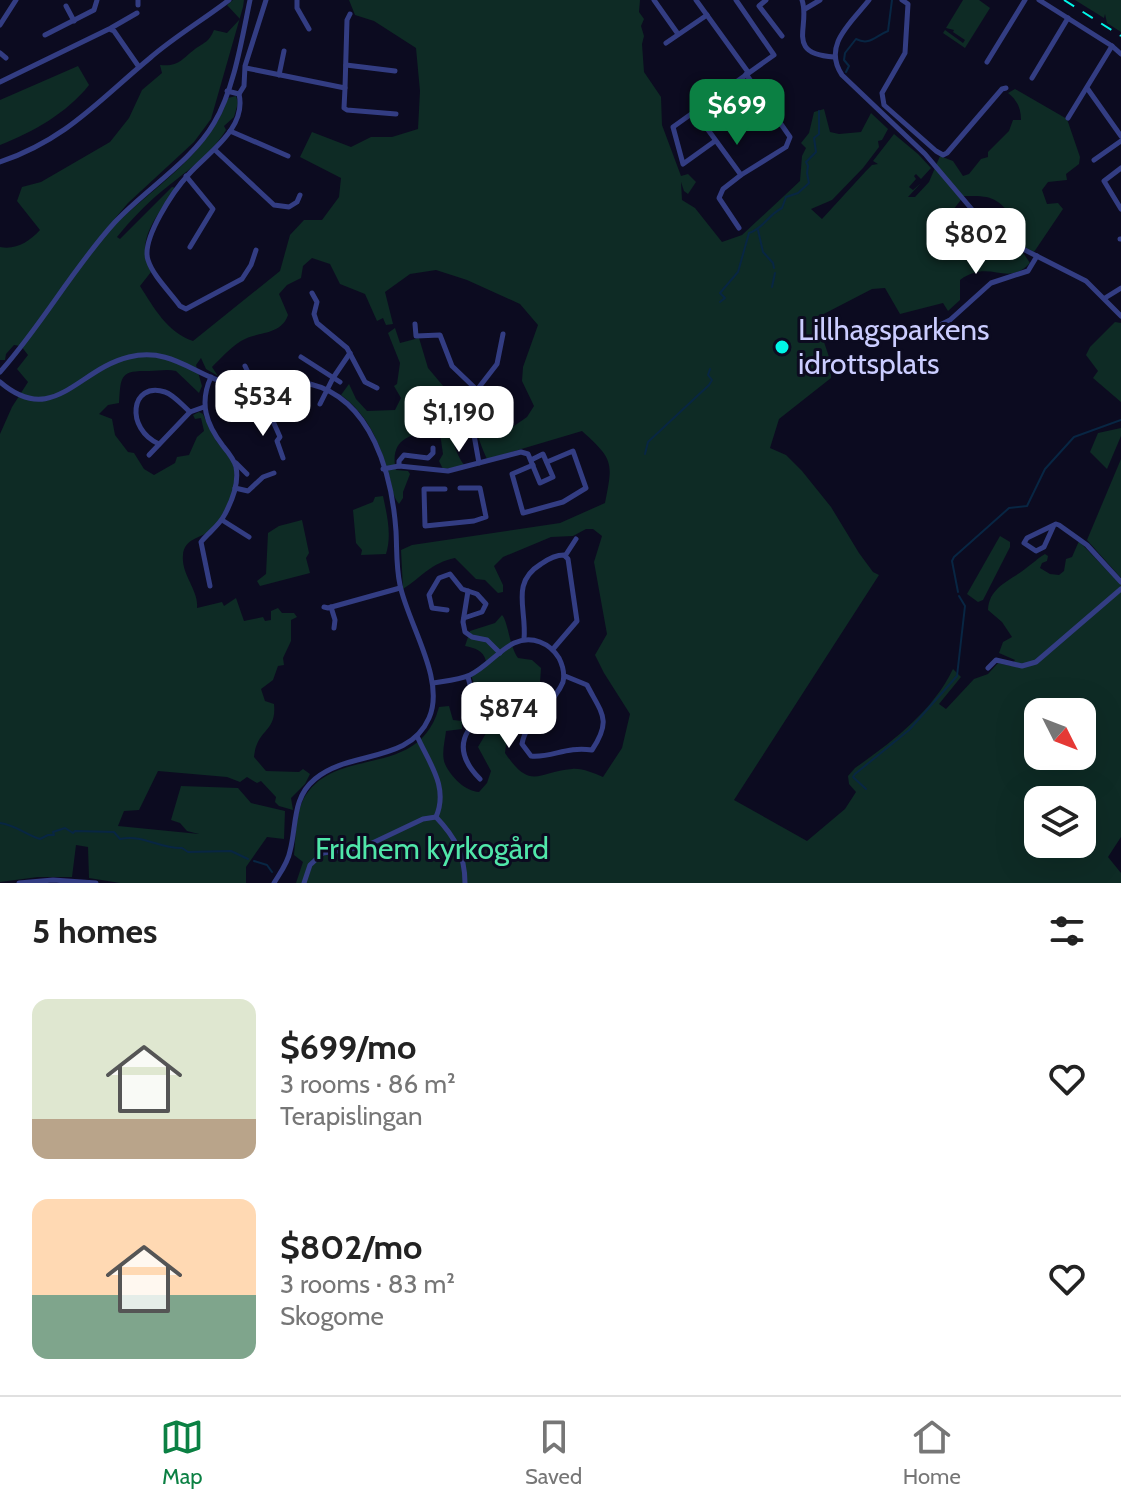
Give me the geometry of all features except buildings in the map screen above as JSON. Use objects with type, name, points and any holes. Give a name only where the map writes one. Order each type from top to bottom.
[{"type":"street","points":[[0,25],[16,0]]},
{"type":"street","points":[[45,35],[94,10],[97,0]]},
{"type":"street","points":[[0,162],[43,144],[77,123],[139,67],[229,0]]},
{"type":"street","points":[[0,372],[116,221],[204,138],[217,118],[227,91],[250,0]]},
{"type":"street","points":[[256,250],[251,266],[242,279],[188,308],[180,306],[150,265],[146,245],[186,176],[215,150],[230,131],[239,110],[239,94],[244,86],[246,68],[266,0]]},
{"type":"street","points":[[297,0],[297,8],[309,29]]},
{"type":"street","points":[[654,0],[678,34]]},
{"type":"street","points":[[696,0],[790,137],[786,147],[723,189],[719,198],[739,228]]},
{"type":"street","points":[[715,141],[683,164],[673,127],[774,55],[736,0]]},
{"type":"street","points":[[766,0],[759,6],[782,36]]},
{"type":"street","points":[[802,0],[805,9],[801,35],[803,43],[821,57],[834,57]]},
{"type":"street","points":[[805,9],[820,0]]},
{"type":"street","points":[[869,0],[840,36],[834,57],[842,75],[925,154],[980,220],[1006,240],[1080,277],[1121,316]]},
{"type":"street","points":[[987,62],[1025,0]]},
{"type":"street","points":[[1039,0],[1121,54]]},
{"type":"street","points":[[907,1],[905,54],[881,99],[936,151],[943,155],[947,153],[1006,88]]},
{"type":"street","points":[[66,6],[74,21]]},
{"type":"street","points":[[0,82],[137,13]]},
{"type":"street","points":[[350,14],[347,20],[344,106],[347,110],[396,114]]},
{"type":"street","points":[[666,43],[707,15]]},
{"type":"street","points":[[1032,78],[1068,18]]},
{"type":"street","points":[[110,29],[139,67]]},
{"type":"street","points":[[1068,118],[1112,46]]},
{"type":"street","points":[[279,75],[284,51]]},
{"type":"street","points":[[346,65],[395,71]]},
{"type":"street","points":[[246,68],[345,88]]},
{"type":"street","points":[[1087,88],[1121,138],[1094,160]]},
{"type":"street","points":[[227,91],[239,94]]},
{"type":"street","points":[[695,112],[741,175]]},
{"type":"street","points":[[230,131],[288,156]]},
{"type":"street","points":[[215,150],[274,205],[292,206],[300,195]]},
{"type":"street","points":[[1121,168],[1104,181],[1121,209]]},
{"type":"street","points":[[186,176],[213,209],[190,247]]},
{"type":"street","points":[[934,328],[950,320],[991,283],[1028,271],[1037,256]]},
{"type":"street","points":[[1105,298],[1121,288]]},
{"type":"street","points":[[312,293],[317,302],[314,314],[317,322],[350,353],[368,385],[377,388]]},
{"type":"street","points":[[415,324],[416,336],[440,335]]},
{"type":"street","points":[[439,327],[452,366],[477,390]]},
{"type":"street","points":[[479,463],[469,412],[470,402],[497,364],[503,334]]},
{"type":"street","points":[[320,404],[350,353]]},
{"type":"street","points":[[0,382],[23,398],[44,400],[60,395],[115,362],[144,355],[177,360],[232,384],[296,382],[327,390],[344,401],[364,422],[383,469],[394,520],[400,588],[433,683],[432,711],[417,736],[399,748],[329,770],[310,784],[298,803],[289,856],[274,883]]},
{"type":"street","points":[[301,357],[340,382]]},
{"type":"street","points":[[245,366],[254,385]]},
{"type":"street","points":[[211,377],[204,395],[204,407],[214,433],[235,463],[247,474]]},
{"type":"street","points":[[159,444],[148,438],[137,423],[135,409],[141,397],[155,390],[167,392],[190,412]]},
{"type":"street","points":[[149,455],[190,412],[204,407]]},
{"type":"street","points":[[268,410],[280,437],[277,441],[283,458]]},
{"type":"street","points":[[399,466],[404,455],[428,458],[433,448]]},
{"type":"street","points":[[573,451],[586,488],[563,502],[523,513],[512,474],[548,464],[573,451]]},
{"type":"street","points":[[383,469],[399,466],[448,471],[521,452],[526,453],[540,483],[553,477],[543,454],[533,466]]},
{"type":"street","points":[[210,586],[201,542],[222,520],[235,488],[235,463]]},
{"type":"street","points":[[235,488],[248,491],[263,477],[274,473]]},
{"type":"street","points":[[445,489],[424,489],[425,526],[486,517],[480,488],[460,488]]},
{"type":"street","points":[[222,520],[249,537]]},
{"type":"street","points":[[1054,525],[1040,550],[1032,551],[1026,547],[1024,543],[1027,538],[1054,525],[1059,525],[1080,538],[1121,582]]},
{"type":"street","points":[[553,649],[576,623],[565,556],[576,539]]},
{"type":"street","points":[[524,639],[523,579],[548,559],[565,556]]},
{"type":"street","points":[[447,610],[434,609],[429,602],[431,589],[439,578],[450,574],[462,589],[481,597],[486,608],[480,614],[464,618]]},
{"type":"street","points":[[334,628],[335,620],[328,607],[400,588]]},
{"type":"street","points":[[988,668],[996,660],[1022,666],[1036,662],[1121,589]]},
{"type":"street","points":[[468,591],[463,626],[468,635],[487,640],[500,653]]},
{"type":"street","points":[[433,683],[468,677],[513,643],[524,639],[553,649],[565,676],[553,701],[523,735],[522,744],[531,756],[541,757],[574,748],[592,750],[604,730],[604,720],[587,685],[565,676]]},
{"type":"street","points":[[468,677],[477,718],[464,737],[463,750],[470,768],[480,779]]},
{"type":"street","points":[[417,736],[440,783],[442,795],[436,817]]},
{"type":"street","points":[[304,883],[310,865],[323,853],[364,847],[423,819],[436,817]]},
{"type":"street","points":[[436,817],[452,835],[461,853],[465,883]]},
{"type":"street","points":[[19,883],[67,880],[96,883]]},
{"type":"green space","points":[[233,0],[244,0],[240,19],[227,5]]},
{"type":"green space","name":"Fridhem kyrkogård","points":[[349,0],[640,0],[639,12],[644,19],[641,26],[644,72],[661,97],[662,125],[681,176],[688,174],[696,182],[688,194],[681,182],[682,200],[695,208],[722,242],[742,235],[800,181],[802,156],[806,148],[801,143],[809,133],[814,112],[824,109],[830,132],[861,132],[871,113],[888,129],[863,168],[832,200],[811,209],[822,219],[872,165],[878,164],[873,161],[894,134],[931,168],[921,179],[916,174],[914,176],[916,179],[909,187],[913,190],[921,183],[908,197],[915,197],[929,182],[940,156],[953,161],[963,176],[969,174],[981,159],[988,157],[988,152],[1009,131],[1013,120],[1021,120],[1018,105],[1008,93],[1015,89],[1067,119],[1080,157],[1079,164],[1066,174],[1067,180],[1048,182],[1042,190],[1047,204],[1058,203],[1063,209],[1034,252],[1007,238],[1004,243],[1024,254],[1030,263],[1022,270],[1006,274],[980,272],[960,280],[960,300],[948,311],[943,303],[900,314],[885,288],[872,289],[816,318],[831,363],[831,378],[779,419],[770,448],[786,455],[802,471],[831,507],[873,572],[879,575],[734,800],[807,841],[845,809],[856,792],[849,784],[848,776],[923,712],[953,669],[961,677],[939,704],[946,709],[974,679],[988,674],[998,663],[1011,666],[1015,660],[999,653],[1003,642],[1012,637],[1002,622],[988,610],[992,596],[1001,585],[1045,554],[1047,561],[1040,568],[1059,575],[1079,541],[1121,585],[1121,837],[1108,857],[1121,873],[1121,883],[296,883],[303,862],[294,855],[298,813],[303,800],[317,783],[334,772],[395,754],[414,745],[429,730],[439,707],[449,706],[453,720],[462,721],[462,729],[446,731],[443,756],[448,769],[459,782],[474,791],[479,792],[487,783],[491,771],[478,747],[495,718],[486,683],[475,686],[470,673],[486,661],[478,650],[465,646],[470,631],[495,623],[502,615],[518,658],[532,660],[541,668],[540,683],[508,729],[505,753],[528,776],[576,769],[603,777],[622,748],[630,714],[595,655],[607,634],[594,562],[602,536],[593,529],[573,536],[551,537],[503,557],[494,566],[503,592],[498,593],[485,580],[476,579],[455,558],[433,567],[403,589],[401,550],[412,545],[560,523],[605,503],[610,470],[608,462],[582,431],[487,459],[481,446],[476,425],[478,404],[493,424],[503,426],[508,423],[514,426],[527,417],[534,406],[522,381],[523,367],[538,325],[520,304],[436,270],[410,274],[385,292],[393,324],[386,325],[383,318],[377,321],[365,294],[340,284],[330,264],[312,258],[303,266],[301,278],[287,285],[279,294],[288,315],[280,327],[247,338],[233,347],[212,367],[218,376],[206,369],[201,358],[196,365],[202,386],[199,393],[176,371],[132,372],[121,381],[119,403],[108,405],[99,414],[112,419],[115,435],[128,452],[134,453],[144,469],[154,475],[175,463],[177,457],[189,455],[197,437],[204,431],[201,418],[195,419],[193,415],[199,412],[229,456],[235,479],[230,499],[216,525],[186,545],[183,562],[197,608],[222,602],[224,606],[236,598],[244,621],[263,617],[265,621],[271,620],[271,611],[278,608],[282,613],[294,613],[297,617],[291,620],[291,641],[283,658],[284,665],[278,666],[273,680],[261,689],[265,701],[274,704],[274,713],[254,757],[266,771],[299,772],[303,769],[310,774],[291,798],[293,810],[279,806],[275,802],[276,797],[261,781],[257,783],[247,777],[240,782],[227,777],[158,771],[139,810],[124,811],[118,826],[199,834],[187,831],[180,823],[171,820],[181,786],[238,788],[251,803],[285,811],[284,839],[267,837],[246,867],[246,883],[120,883],[89,878],[88,847],[76,845],[72,877],[0,882],[0,434],[28,382],[17,369],[28,355],[21,346],[14,345],[5,360],[0,360],[0,247],[22,244],[40,230],[17,201],[22,187],[41,182],[110,142],[129,118],[142,90],[162,73],[160,65],[180,62],[206,41],[214,30],[227,33],[239,20],[211,119],[194,142],[128,203],[106,229],[197,150],[220,117],[228,98],[236,96],[238,103],[234,117],[224,126],[226,130],[212,148],[150,202],[117,237],[120,239],[172,187],[176,188],[150,228],[145,248],[151,272],[140,286],[168,325],[193,341],[280,271],[290,235],[304,220],[322,220],[339,197],[341,178],[300,157],[312,132],[351,147],[371,137],[392,137],[418,129],[420,91],[416,48],[374,21],[355,15]],"holes":[[[964,196],[987,197],[997,201],[1013,217],[1011,226],[1000,234],[991,233],[977,240],[971,252],[950,252],[946,245],[951,236],[949,227],[939,217],[953,210]]]},
{"type":"green space","points":[[963,0],[979,0],[990,8],[965,48],[943,33],[945,30],[963,43],[965,40],[954,30],[946,28]]},
{"type":"green space","points":[[1075,0],[1121,0],[1121,32],[1107,23],[1105,14],[1104,18]]},
{"type":"green space","points":[[78,66],[89,85],[80,95],[49,121],[0,145],[0,100]]},
{"type":"green space","points":[[1115,322],[1121,323],[1121,402],[1093,378],[1098,371],[1086,355]]},
{"type":"green space","points":[[395,328],[400,343],[419,338],[428,368],[449,393],[453,440],[465,466],[443,469],[439,461],[443,454],[440,433],[429,431],[408,437],[399,445],[395,456],[396,470],[410,474],[399,504],[372,430],[341,395],[349,384],[356,399],[367,411],[395,410],[401,398],[394,386],[400,363],[388,333]]},
{"type":"green space","points":[[1121,428],[1121,436],[1107,469],[1090,452],[1098,433]]},
{"type":"green space","points":[[1121,459],[1121,578],[1087,540]]},
{"type":"green space","points":[[383,496],[389,532],[386,554],[361,555],[362,550],[356,543],[353,510],[373,502],[375,497]]},
{"type":"green space","points":[[302,520],[310,573],[260,586],[257,581],[266,574],[268,533],[279,526]]},
{"type":"green space","points":[[1000,536],[1010,542],[1010,547],[983,600],[978,602],[967,594]]},
{"type":"waterway","points":[[846,72],[849,66],[844,60],[845,53],[856,39],[869,41],[888,31],[892,0]]},
{"type":"waterway","points":[[720,302],[725,298],[720,293],[738,272],[749,233],[782,208],[786,197],[798,193],[809,183],[806,162],[816,152],[814,138],[819,134],[819,111]]},
{"type":"waterway","points":[[758,230],[763,252],[774,268]]},
{"type":"waterway","points":[[772,287],[775,273]]},
{"type":"waterway","points":[[645,454],[648,442],[709,385],[712,380],[708,375],[710,369]]},
{"type":"waterway","points":[[958,592],[952,561],[954,557],[1009,508],[1027,506],[1045,469],[1074,437],[1121,420]]},
{"type":"waterway","points":[[866,789],[853,777],[855,774],[909,730],[957,676],[965,606],[959,596]]},
{"type":"waterway","points":[[0,823],[40,839],[65,828],[73,833],[114,832],[120,839],[136,838],[188,852],[231,851],[248,859]]},
{"type":"waterway","points":[[254,861],[267,865],[272,872]]},
{"type":"railway","points":[[1064,0],[1121,36]]},
{"type":"place","name":"Lillhagsparkens idrottsplats","points":[[782,347]]}]
